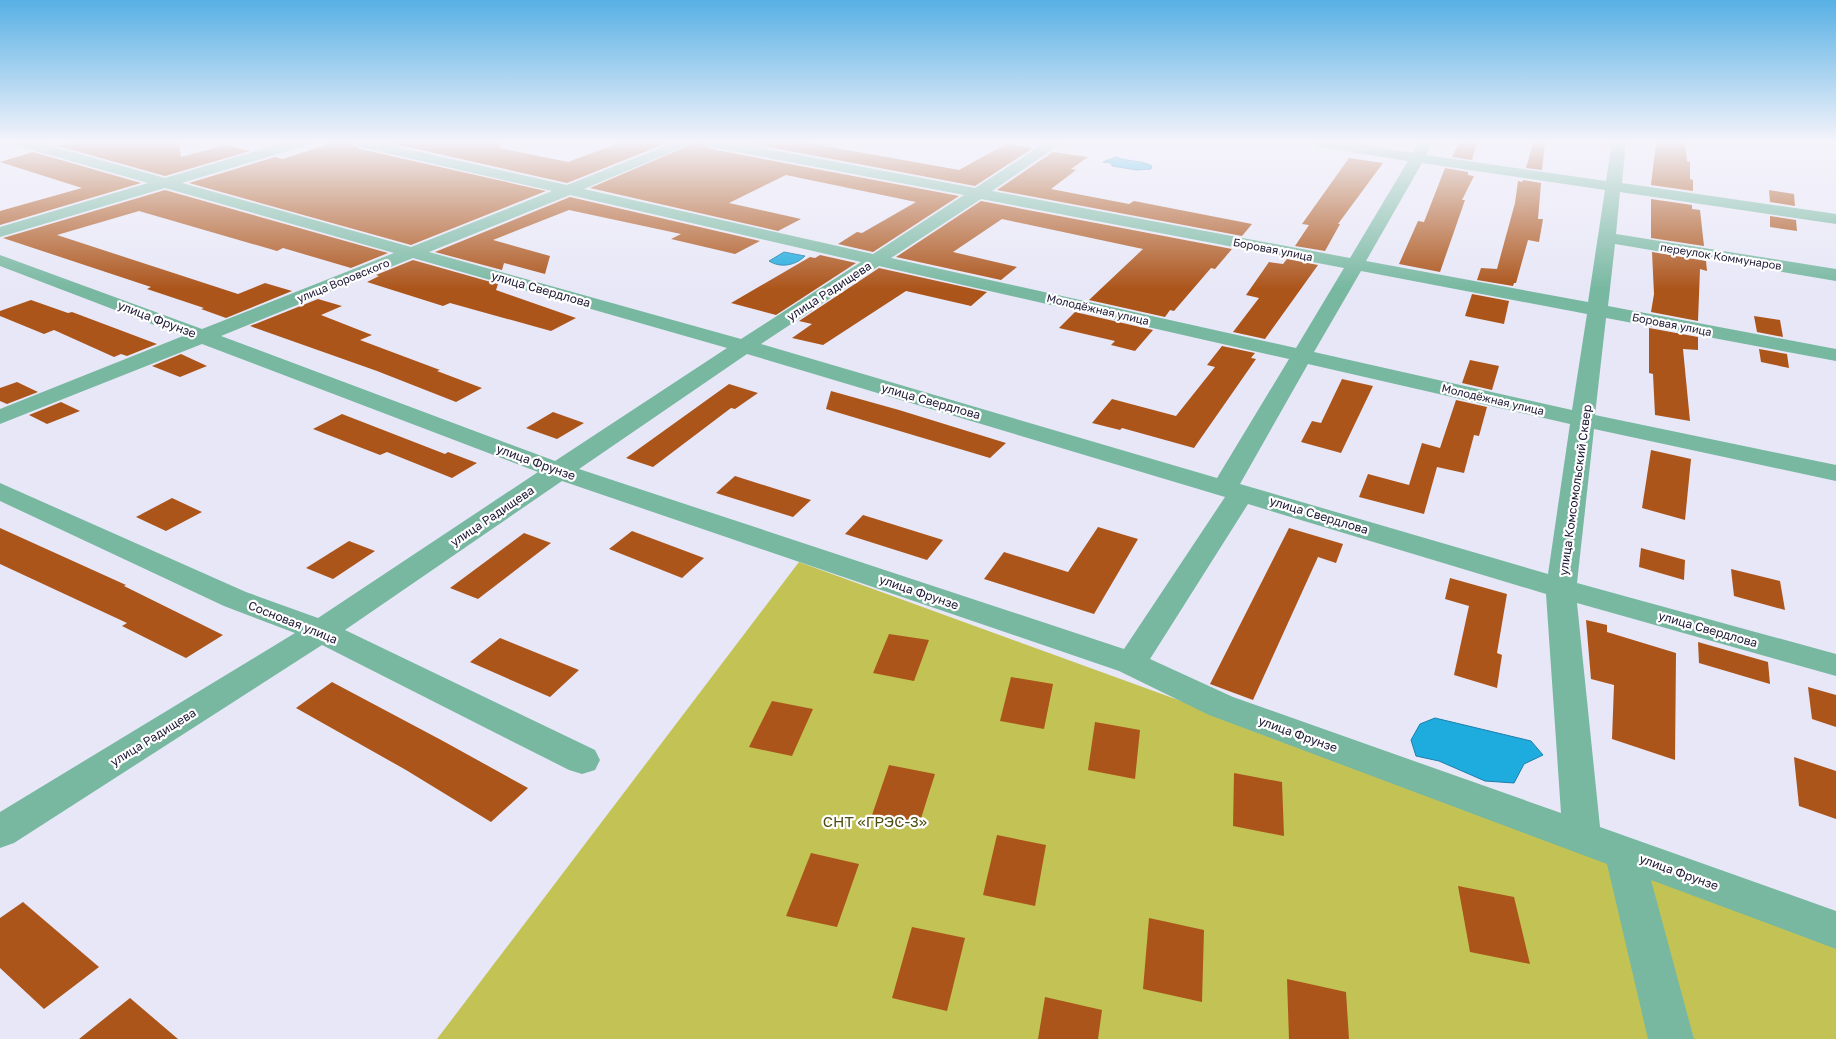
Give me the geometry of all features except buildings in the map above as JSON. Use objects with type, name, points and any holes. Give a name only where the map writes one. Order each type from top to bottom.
[{"type":"street","points":[[0,232],[136,191]]},
{"type":"street","name":"улица Свердлова","points":[[195,191],[744,346],[1561,588],[1836,665]]},
{"type":"street","name":"улица Воровского","points":[[0,417],[566,191]]},
{"type":"street","name":"Молодёжная улица","points":[[577,191],[1585,420],[1836,472]]},
{"type":"street","name":"Боровая улица","points":[[966,191],[1836,355]]},
{"type":"street","name":"улица Радищева","points":[[0,832],[322,631],[744,346],[983,191]]},
{"type":"street","points":[[1131,663],[1233,490],[1303,355],[1398,191]]},
{"type":"street","name":"улица Комсомольский Сквер","points":[[1582,837],[1561,588],[1585,420],[1613,191]]},
{"type":"street","points":[[1651,191],[1836,219]]},
{"type":"street","name":"переулок Коммунаров","points":[[1607,238],[1836,275]]},
{"type":"street","name":"улица Фрунзе","points":[[0,260],[558,471],[1131,663],[1221,706],[1836,930]]},
{"type":"street","name":"Сосновая улица","points":[[0,491],[236,599],[322,631],[582,760]]},
{"type":"street","points":[[1624,852],[1671,1039]]},
{"type":"green space","name":"СНТ «ГРЭС-3»","points":[[799,562],[1577,845],[1836,947],[1836,1039],[437,1039]]},
{"type":"water","points":[[784,252],[805,256],[797,262],[787,265],[778,265],[769,261]]},
{"type":"water","points":[[1435,718],[1531,741],[1543,755],[1524,764],[1514,783],[1485,781],[1439,761],[1416,756],[1411,740],[1420,724]]}]
